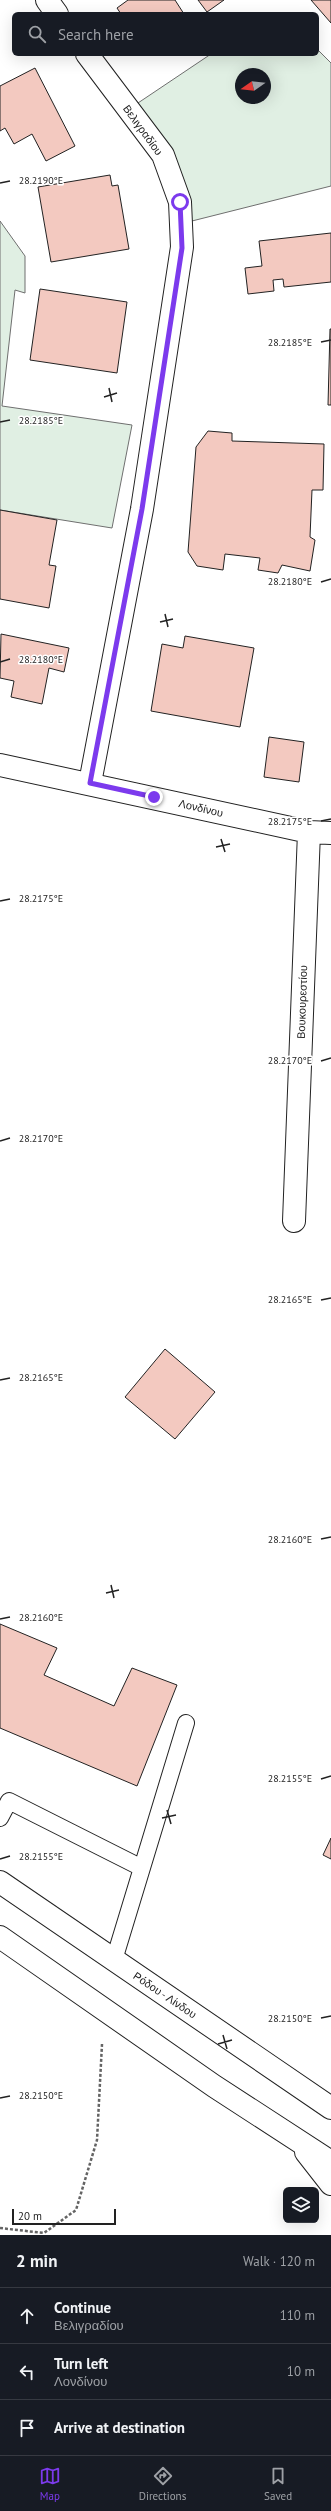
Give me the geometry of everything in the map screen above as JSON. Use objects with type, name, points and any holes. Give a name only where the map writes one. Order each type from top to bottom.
[{"type":"street","points":[[46,0],[55,12]]},
{"type":"street","name":"Βελιγραδίου","points":[[89,56],[163,155],[180,202],[182,248],[142,509],[90,783]]},
{"type":"street","name":"Λονδίνου","points":[[0,765],[90,783],[309,832],[331,833]]},
{"type":"street","name":"Βουκουρεστίου","points":[[294,1221],[309,832]]},
{"type":"street","name":"Ρόδου - Λίνδου","points":[[0,1882],[331,2108]]},
{"type":"street","points":[[0,1937],[295,2139],[331,2162]]},
{"type":"street","points":[[295,2139],[331,2184]]},
{"type":"lane","points":[[114,1960],[186,1723]]},
{"type":"lane","points":[[0,1818],[9,1802],[142,1868]]},
{"type":"path","points":[[0,2228],[44,2233],[76,2210],[97,2140],[102,2059],[101,2007]]},
{"type":"green space","points":[[319,51],[331,63],[331,186],[184,223],[132,107],[208,56],[319,56]]},
{"type":"green space","points":[[0,221],[25,256],[25,293],[15,290],[2,406],[132,425],[112,528],[0,510]]},
{"type":"building","points":[[128,0],[175,0],[183,12],[120,12],[117,8]]},
{"type":"building","points":[[198,0],[224,0],[207,12]]},
{"type":"building","points":[[311,0],[331,0],[331,23]]},
{"type":"building","points":[[35,68],[75,146],[46,161],[32,134],[14,144],[5,128],[0,131],[0,86]]},
{"type":"building","points":[[110,175],[112,186],[118,185],[129,249],[51,262],[38,187]]},
{"type":"building","points":[[331,233],[331,282],[284,287],[283,279],[273,280],[274,291],[248,294],[245,268],[262,266],[259,241]]},
{"type":"building","points":[[40,289],[127,302],[117,373],[30,360]]},
{"type":"building","points":[[330,329],[331,405],[328,405]]},
{"type":"building","points":[[208,431],[232,433],[232,441],[324,444],[323,490],[312,490],[310,537],[315,540],[310,571],[282,565],[278,573],[258,570],[260,558],[225,554],[223,570],[197,566],[188,552],[196,447]]},
{"type":"building","points":[[0,510],[57,520],[49,565],[56,566],[49,608],[0,599]]},
{"type":"building","points":[[1,634],[69,648],[64,672],[49,668],[42,704],[11,697],[14,681],[0,678]]},
{"type":"building","points":[[185,636],[254,648],[240,727],[151,711],[162,644],[183,648]]},
{"type":"building","points":[[269,737],[304,742],[299,782],[264,777]]},
{"type":"building","points":[[165,1349],[215,1392],[175,1439],[125,1397]]},
{"type":"building","points":[[0,1624],[57,1648],[44,1675],[114,1706],[132,1668],[177,1685],[137,1786],[0,1728]]},
{"type":"building","points":[[331,1838],[331,1859],[323,1855]]},
{"type":"route","points":[[154,797],[90,783],[142,509],[182,248],[180,202]]}]
